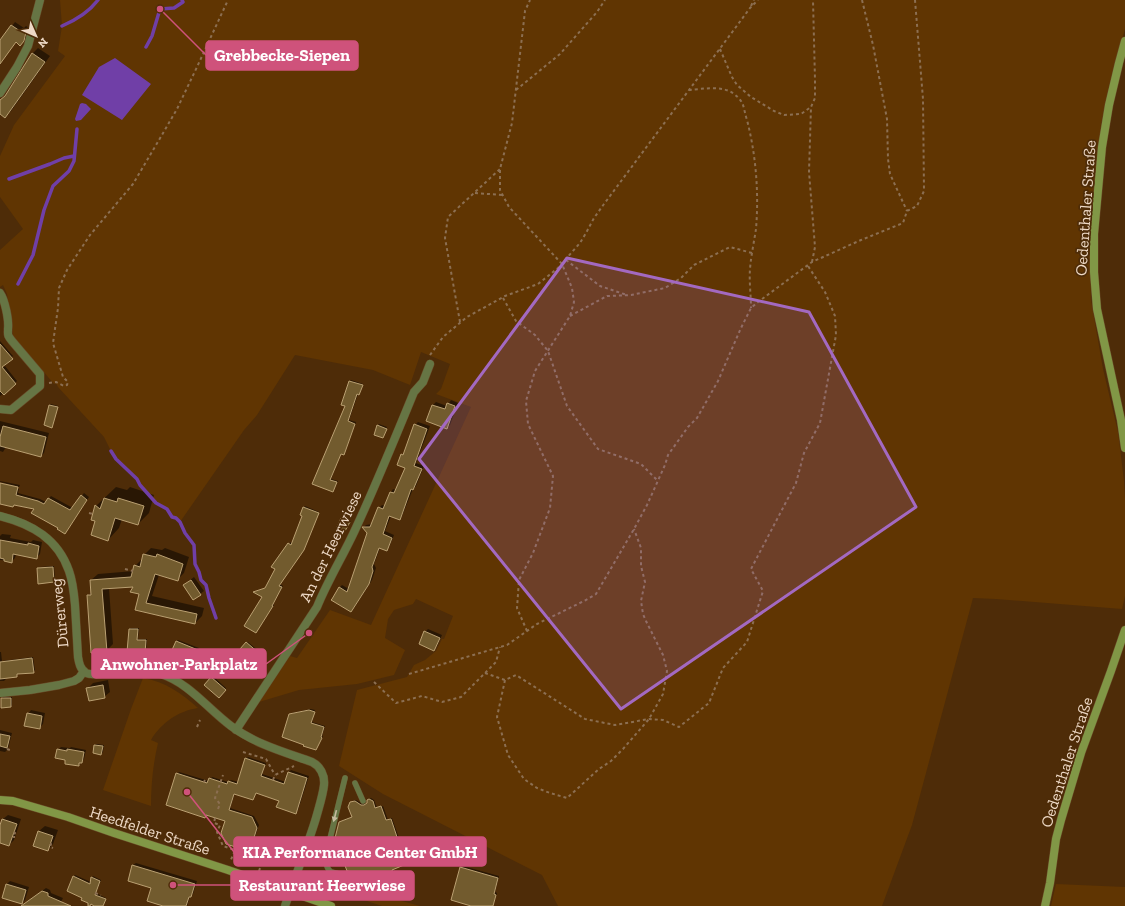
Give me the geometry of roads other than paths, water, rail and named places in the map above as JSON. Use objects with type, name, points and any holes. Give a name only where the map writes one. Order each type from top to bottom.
[{"type":"main road","name":"Oedenthaler Straße","points":[[1125,41],[1109,105],[1104,133],[1094,234],[1094,272],[1097,309],[1121,420],[1125,448]]},
{"type":"main road","name":"Oedenthaler Straße","points":[[1045,906],[1050,883],[1056,839],[1061,820],[1081,753],[1123,642],[1125,630]]},
{"type":"main road","name":"Heedfelder Straße","points":[[0,800],[13,800],[68,817],[331,906]]},
{"type":"street","points":[[0,93],[17,67],[28,46],[40,0]]},
{"type":"street","points":[[0,293],[6,305],[8,335],[40,374],[40,386],[11,410],[0,409]]},
{"type":"street","name":"An der Heerwiese","points":[[236,730],[317,607],[355,531],[414,392],[423,382],[430,360]]},
{"type":"street","name":"Dürerweg","points":[[0,516],[14,520],[40,532],[58,549],[63,558],[70,572],[73,586],[79,665],[84,671]]},
{"type":"street","points":[[0,693],[59,685],[79,678],[84,671],[89,674],[124,670],[156,672],[166,675],[185,687],[217,716],[236,730],[272,749],[315,763],[320,768],[323,775],[324,785],[310,835],[285,906]]},
{"type":"lane","points":[[345,778],[327,848],[325,859],[326,866],[328,870],[332,872],[372,882]]},
{"type":"lane","points":[[355,783],[363,801]]},
{"type":"waterway","points":[[62,26],[82,15],[98,0]]},
{"type":"waterway","points":[[146,47],[152,36],[160,9],[174,8],[183,2],[182,0]]},
{"type":"waterway","points":[[18,284],[33,255],[44,210],[53,186],[69,171],[74,161],[77,129]]},
{"type":"waterway","points":[[9,179],[64,158],[74,156]]},
{"type":"waterway","points":[[111,451],[116,459],[137,479],[140,485],[156,503],[167,509],[172,517],[176,518],[180,522],[185,533],[194,545],[195,564],[201,580],[206,585],[216,618]]},
{"type":"place","name":"Grebbecke-Siepen","points":[[160,9]]},
{"type":"place","name":"Anwohner-Parkplatz","points":[[309,633]]},
{"type":"place","name":"KIA Performance Center GmbH","points":[[187,792]]},
{"type":"place","name":"Restaurant Heerwiese","points":[[173,885]]}]
